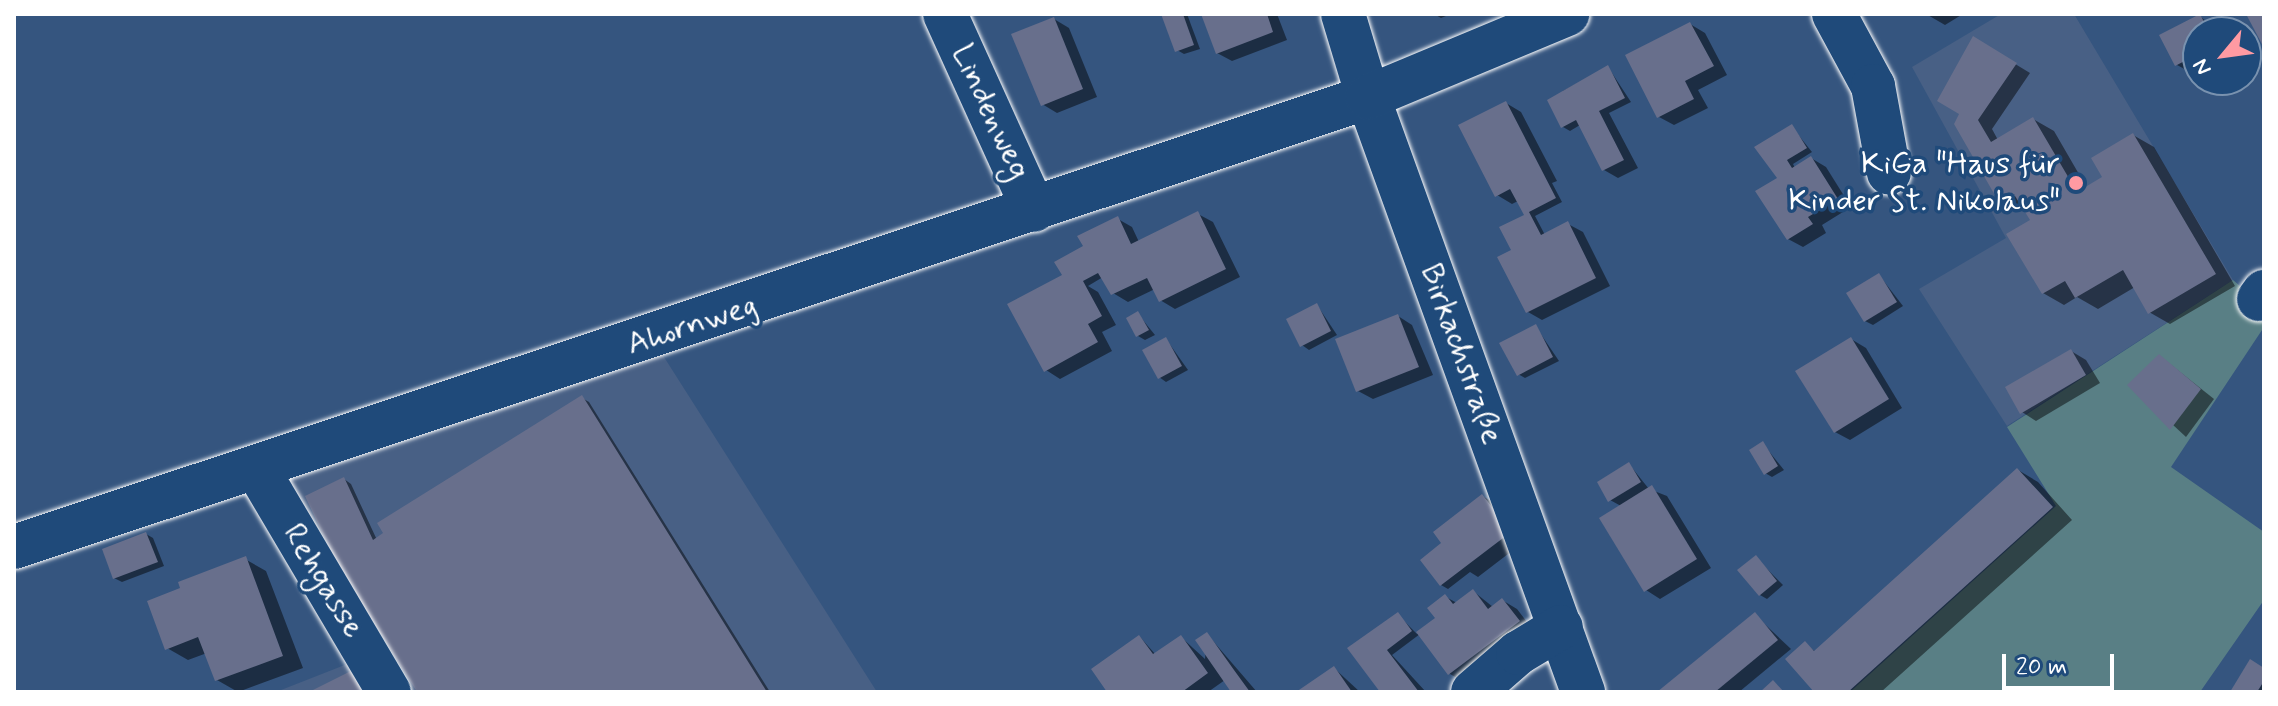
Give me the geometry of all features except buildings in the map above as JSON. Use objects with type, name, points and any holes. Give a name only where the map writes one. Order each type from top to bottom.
[{"type":"street","name":"Lindenweg","points":[[945,14],[1034,210]]},
{"type":"street","name":"Birkachstraße","points":[[1343,14],[1368,97],[1583,692]]},
{"type":"street","name":"Ahornweg","points":[[14,547],[257,469],[1368,97],[1567,14]]},
{"type":"street","points":[[1834,14],[1873,86],[1889,173]]},
{"type":"street","name":"Rehgasse","points":[[257,469],[389,692]]},
{"type":"street","points":[[1473,692],[1518,653],[1561,627]]},
{"type":"shaded area","name":"KiGa \"Haus für Kinder St. Nikolaus\"","points":[[2001,14],[2074,14],[2233,280],[2007,426],[1919,289],[2006,238],[1912,67]]},
{"type":"shaded area","points":[[657,346],[877,692],[276,692],[360,659],[258,480]]},
{"type":"green space","points":[[2233,280],[2264,307],[2264,327],[2171,467],[2264,532],[2264,600],[2200,692],[1850,692],[2056,506],[2007,427]]},
{"type":"place","name":"KiGa \"Haus für Kinder St. Nikolaus\"","points":[[2076,183]]}]
